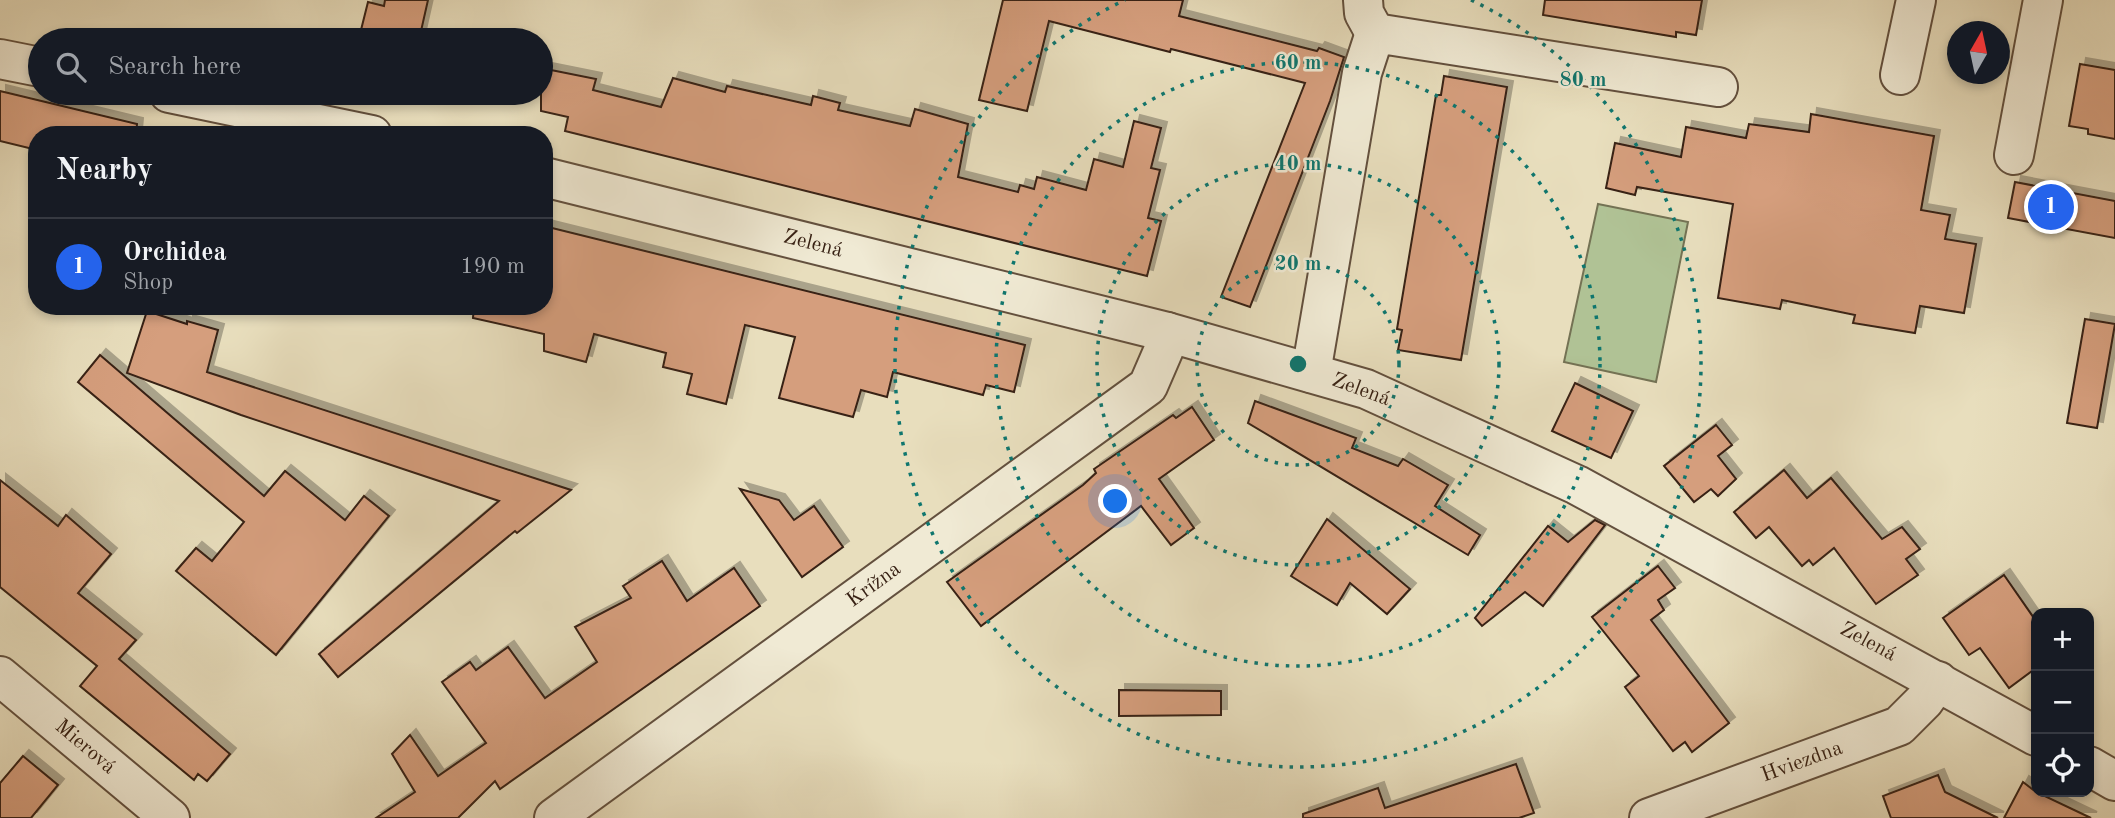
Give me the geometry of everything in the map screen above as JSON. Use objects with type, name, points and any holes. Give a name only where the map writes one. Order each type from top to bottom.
[{"type":"street","points":[[1900,75],[1916,0]]},
{"type":"street","points":[[2014,155],[2043,0]]},
{"type":"street","points":[[1311,373],[1369,17],[1718,87]]},
{"type":"street","points":[[0,59],[28,65]]},
{"type":"street","points":[[227,105],[328,126]]},
{"type":"street","name":"Zelená","points":[[553,179],[1167,332],[1366,389],[1577,485],[2032,734]]},
{"type":"street","name":"Krížna","points":[[554,818],[1147,386],[1164,349],[1167,332]]},
{"type":"street","name":"Mierová","points":[[0,676],[170,818]]},
{"type":"street","name":"Hviezdna","points":[[1649,818],[1899,726],[1924,701],[1938,681]]},
{"type":"street","points":[[2094,769],[2115,781]]},
{"type":"green space","points":[[1598,204],[1688,222],[1656,382],[1564,362]]},
{"type":"building","points":[[385,0],[428,0],[422,28],[362,28],[368,2],[384,6]]},
{"type":"building","points":[[1003,0],[1183,0],[1179,16],[1317,51],[1319,48],[1344,57],[1330,101],[1250,307],[1221,297],[1305,83],[1049,21],[1027,111],[979,100]]},
{"type":"building","points":[[1545,0],[1702,0],[1696,35],[1676,32],[1676,37],[1543,15]]},
{"type":"building","points":[[2080,64],[2115,70],[2115,139],[2088,134],[2088,129],[2069,126]]},
{"type":"building","points":[[553,70],[596,79],[593,90],[661,107],[673,78],[725,92],[727,86],[811,105],[813,96],[840,103],[838,110],[910,126],[915,109],[968,124],[958,177],[1018,192],[1020,185],[1034,189],[1037,177],[1086,190],[1094,159],[1123,167],[1134,121],[1161,128],[1151,168],[1160,170],[1148,218],[1161,221],[1147,276],[565,131],[568,117],[541,111],[541,105],[553,105]]},
{"type":"building","points":[[1444,76],[1507,87],[1461,360],[1398,350],[1402,330],[1397,329],[1436,95],[1441,95]]},
{"type":"building","points":[[0,91],[28,98],[28,105],[58,105],[137,124],[28,126],[28,148],[0,141]]},
{"type":"building","points":[[1811,114],[1934,136],[1921,210],[1950,215],[1945,239],[1976,244],[1964,313],[1920,306],[1915,333],[1853,323],[1855,315],[1782,300],[1780,309],[1718,298],[1733,204],[1637,187],[1635,195],[1606,188],[1615,143],[1681,157],[1686,127],[1746,138],[1749,124],[1809,132]]},
{"type":"building","points":[[2015,182],[2115,201],[2115,238],[2008,218]]},
{"type":"building","points":[[553,228],[1025,345],[1014,392],[986,385],[983,395],[893,372],[887,397],[861,390],[853,417],[779,398],[795,337],[745,325],[726,404],[687,394],[692,374],[663,367],[666,353],[594,334],[586,362],[544,351],[544,334],[473,318],[473,315],[553,315]]},
{"type":"building","points":[[146,315],[159,315],[187,324],[187,321],[218,330],[207,372],[571,490],[517,533],[515,531],[338,677],[319,654],[499,501],[241,415],[127,373]]},
{"type":"building","points":[[2085,319],[2115,324],[2097,428],[2067,423]]},
{"type":"building","points":[[100,355],[264,496],[285,471],[345,520],[364,496],[389,516],[276,655],[176,571],[196,548],[212,561],[244,522],[78,382]]},
{"type":"building","points":[[1575,383],[1633,411],[1611,458],[1552,431]]},
{"type":"building","points":[[1255,401],[1356,438],[1352,448],[1398,466],[1403,459],[1448,485],[1435,506],[1480,535],[1468,555],[1248,423]]},
{"type":"building","points":[[1192,407],[1214,440],[1159,479],[1194,528],[1171,545],[1141,506],[981,626],[947,582],[1083,485],[1096,473],[1094,469],[1173,415],[1176,418]]},
{"type":"building","points":[[1716,425],[1732,445],[1718,456],[1736,479],[1718,496],[1711,489],[1694,502],[1664,466]]},
{"type":"building","points":[[1784,470],[1807,498],[1831,478],[1882,539],[1902,527],[1920,549],[1906,559],[1918,575],[1876,604],[1834,548],[1813,565],[1809,560],[1802,566],[1769,527],[1756,538],[1734,512]]},
{"type":"building","points":[[0,480],[58,526],[66,515],[111,554],[78,593],[136,640],[119,659],[230,754],[207,781],[198,774],[194,780],[80,686],[97,666],[0,587]]},
{"type":"building","points":[[740,489],[779,500],[794,520],[814,506],[843,547],[802,577]]},
{"type":"building","points":[[1327,519],[1410,589],[1387,614],[1350,583],[1337,605],[1291,576]]},
{"type":"building","points":[[1595,520],[1605,525],[1543,606],[1525,592],[1482,626],[1475,618],[1548,526],[1568,542]]},
{"type":"building","points":[[662,561],[687,601],[734,568],[760,606],[500,789],[495,781],[458,818],[376,818],[415,792],[392,754],[410,735],[438,776],[486,743],[442,682],[470,662],[476,670],[508,647],[545,698],[597,662],[575,627],[631,598],[623,586]]},
{"type":"building","points":[[1658,566],[1675,588],[1658,600],[1664,610],[1651,620],[1729,723],[1692,752],[1685,742],[1673,751],[1625,687],[1639,676],[1592,617]]},
{"type":"building","points":[[2004,575],[2031,614],[2031,672],[2009,688],[1980,648],[1969,655],[1943,618]]},
{"type":"building","points":[[1119,690],[1221,691],[1221,715],[1119,716]]},
{"type":"building","points":[[23,756],[58,785],[31,818],[0,818],[0,783]]},
{"type":"building","points":[[1516,764],[1534,813],[1519,818],[1303,818],[1303,814],[1378,788],[1385,808]]},
{"type":"building","points":[[1938,775],[1945,792],[1998,818],[1891,818],[1883,796]]},
{"type":"building","points":[[2023,782],[2031,788],[2031,797],[2047,797],[2091,818],[2004,818]]},
{"type":"place","name":"Orchidea","points":[[2051,207]]}]
